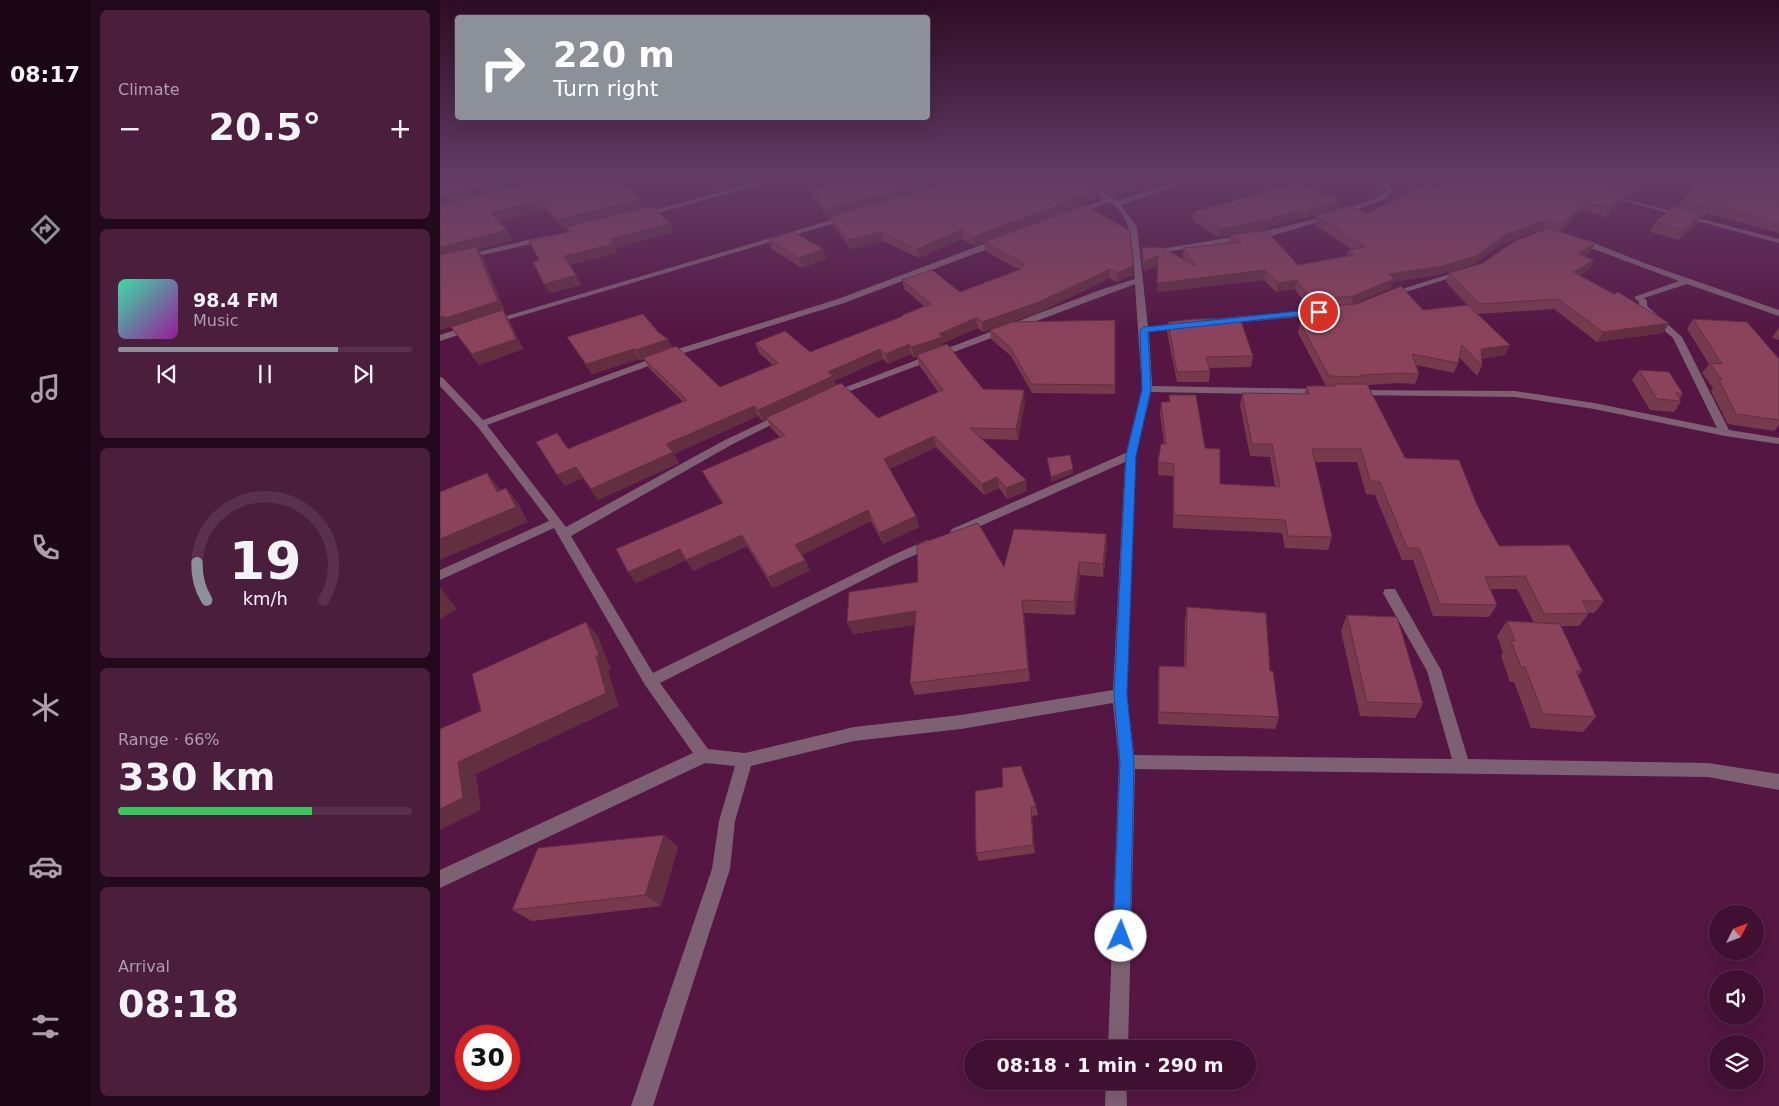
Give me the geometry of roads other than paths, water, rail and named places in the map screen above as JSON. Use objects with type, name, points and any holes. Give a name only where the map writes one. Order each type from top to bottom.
[{"type":"street","points":[[486,323],[809,230]]},
{"type":"street","points":[[1118,1040],[1127,762],[1120,695],[1131,456],[1147,389],[1140,280],[1133,230]]},
{"type":"street","points":[[1137,254],[1268,234],[1284,230]]},
{"type":"street","points":[[1736,230],[1779,241]]},
{"type":"street","points":[[440,263],[551,236]]},
{"type":"street","points":[[1567,237],[1779,313]]},
{"type":"street","points":[[481,424],[684,350],[841,301],[1008,238]]},
{"type":"street","points":[[1376,300],[1476,269]]},
{"type":"street","points":[[821,399],[846,387],[1140,280]]},
{"type":"street","points":[[1688,281],[1638,297],[1643,301],[1643,307],[1677,337],[1725,433]]},
{"type":"street","points":[[1211,322],[1343,310]]},
{"type":"street","points":[[1144,330],[1192,324]]},
{"type":"street","points":[[440,338],[476,326]]},
{"type":"street","points":[[440,380],[481,424],[560,528],[650,681],[704,756]]},
{"type":"street","points":[[1147,389],[1515,394],[1594,406],[1725,433],[1779,441]]},
{"type":"street","points":[[440,575],[560,528],[727,443],[795,411]]},
{"type":"street","points":[[650,681],[895,559],[1131,456]]},
{"type":"street","points":[[1390,593],[1434,670],[1462,766]]},
{"type":"street","points":[[440,880],[704,756],[744,760],[854,734],[960,722],[1120,695]]},
{"type":"street","points":[[642,1106],[721,869],[728,821],[744,760]]},
{"type":"street","points":[[1127,762],[1708,770],[1779,782]]},
{"type":"street","points":[[1116,1090],[1116,1106]]}]
